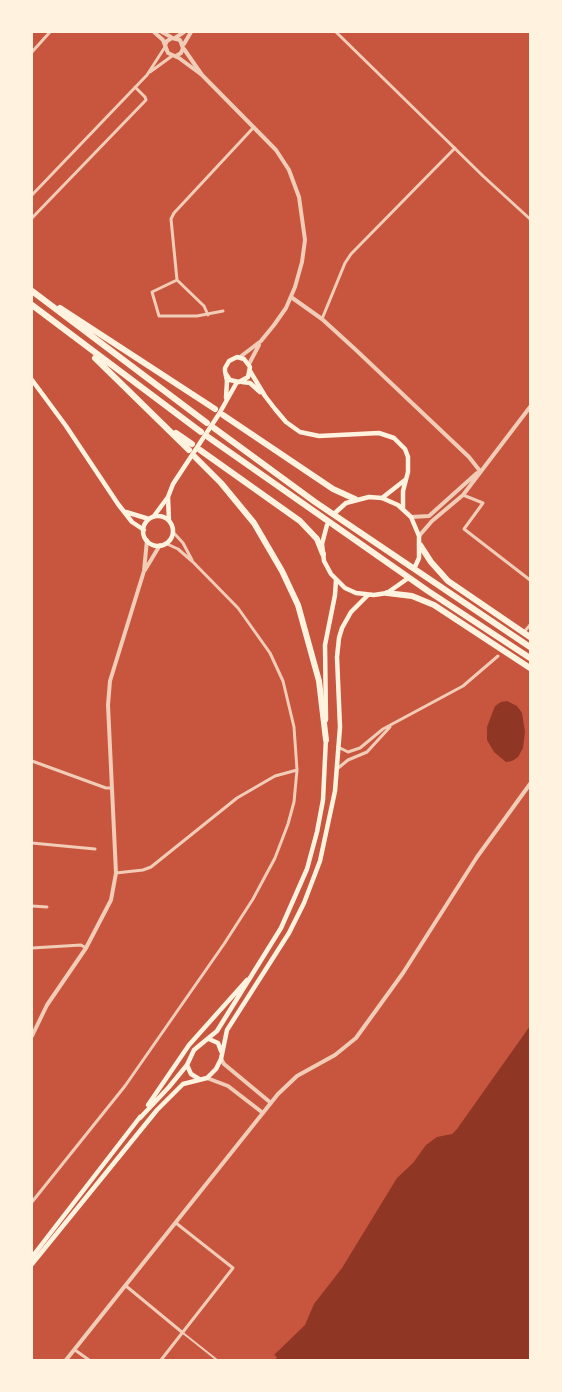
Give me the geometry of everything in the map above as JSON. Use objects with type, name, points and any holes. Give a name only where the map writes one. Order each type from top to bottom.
[{"type":"highway","points":[[32,291],[215,409]]},
{"type":"highway","points":[[32,291],[207,423]]},
{"type":"highway","points":[[32,305],[201,432]]},
{"type":"highway","points":[[75,339],[190,447]]},
{"type":"highway","points":[[223,415],[333,489],[356,499]]},
{"type":"highway","points":[[214,428],[315,502],[531,647]]},
{"type":"highway","points":[[208,437],[310,509],[531,658]]},
{"type":"highway","points":[[200,450],[300,522],[317,539],[323,554]]},
{"type":"highway","points":[[195,457],[221,483],[254,523],[282,571],[298,605],[319,681],[326,740]]},
{"type":"highway","points":[[420,546],[438,570],[456,588],[531,637]]},
{"type":"highway","points":[[387,592],[424,600],[442,609],[531,668]]},
{"type":"main road","points":[[225,400],[227,363],[240,357],[249,364],[250,371],[265,396],[286,422],[300,432],[319,436],[379,433],[394,438],[405,449],[409,464],[405,480],[403,508]]},
{"type":"main road","points":[[144,530],[168,497],[173,484],[219,414],[225,400],[239,382],[248,377],[250,371]]},
{"type":"main road","points":[[226,374],[230,380],[250,383],[265,396]]},
{"type":"main road","points":[[32,380],[123,511],[132,522],[144,530],[147,540],[151,543],[163,544],[173,532],[169,521],[168,497]]},
{"type":"main road","points":[[382,498],[405,480]]},
{"type":"main road","points":[[336,512],[346,503],[369,497],[382,498],[403,508],[411,517],[419,536],[419,558],[414,569]]},
{"type":"main road","points":[[123,511],[152,518],[162,516],[169,521]]},
{"type":"main road","points":[[327,525],[322,544],[327,568],[336,580],[351,591],[368,595],[387,592],[407,579]]},
{"type":"main road","points":[[32,1257],[140,1118],[187,1065],[194,1050],[217,1031],[281,928],[307,869],[323,800],[326,740],[325,645],[336,580]]},
{"type":"main road","points":[[32,1263],[157,1110],[183,1084],[199,1078],[207,1078],[216,1069],[221,1059],[227,1030],[273,961],[304,903],[320,861],[337,769],[340,727],[338,647],[342,628],[351,612],[368,595]]},
{"type":"main road","points":[[140,1118],[189,1045],[255,971]]},
{"type":"main road","points":[[209,1039],[218,1043],[222,1052]]},
{"type":"main road","points":[[187,1065],[191,1074],[199,1078]]},
{"type":"street","points":[[32,52],[50,32]]},
{"type":"street","points":[[154,32],[168,53],[202,75]]},
{"type":"street","points":[[162,32],[180,40],[188,58],[202,75],[255,127],[282,158],[294,180],[301,204],[305,240],[302,262],[291,297],[261,341],[249,364]]},
{"type":"street","points":[[147,75],[167,41],[184,32]]},
{"type":"street","points":[[32,195],[147,75],[181,53],[191,32]]},
{"type":"street","points":[[336,32],[531,219]]},
{"type":"street","points":[[32,218],[146,100],[135,87]]},
{"type":"street","points":[[208,315],[204,306],[177,280],[171,219],[187,198],[255,127]]},
{"type":"street","points":[[322,319],[345,263],[351,254],[455,148]]},
{"type":"street","points":[[177,280],[152,292],[159,315],[208,315],[223,311]]},
{"type":"street","points":[[291,297],[322,319],[469,457],[480,471]]},
{"type":"street","points":[[240,357],[261,341]]},
{"type":"street","points":[[419,536],[432,521],[463,495],[531,407]]},
{"type":"street","points":[[411,517],[429,516],[467,480],[480,471]]},
{"type":"street","points":[[463,495],[483,503],[464,529],[531,580]]},
{"type":"street","points":[[173,532],[183,543],[193,562]]},
{"type":"street","points":[[32,1036],[47,1005],[86,948],[111,900],[116,873],[108,705],[110,681],[144,571],[147,540]]},
{"type":"street","points":[[32,1202],[90,1133],[198,984],[253,899],[275,858],[294,802],[297,770],[294,727],[283,681],[270,653],[238,608],[178,549],[163,544],[144,571]]},
{"type":"street","points":[[524,632],[531,625]]},
{"type":"street","points":[[338,747],[348,752],[356,750],[375,733],[463,686],[498,656]]},
{"type":"street","points":[[337,769],[348,760],[367,752],[381,734],[393,724]]},
{"type":"street","points":[[32,761],[113,789]]},
{"type":"street","points":[[116,873],[151,867],[237,798],[275,776],[297,770]]},
{"type":"street","points":[[66,1360],[272,1103],[297,1076],[335,1055],[356,1038],[403,973],[477,857],[531,784]]},
{"type":"street","points":[[32,843],[95,849]]},
{"type":"street","points":[[32,906],[47,907]]},
{"type":"street","points":[[32,948],[81,945],[86,948]]},
{"type":"street","points":[[221,1059],[224,1064],[272,1103]]},
{"type":"street","points":[[207,1078],[228,1086],[263,1113]]},
{"type":"street","points":[[161,1360],[233,1268],[176,1223]]},
{"type":"street","points":[[126,1286],[217,1360]]},
{"type":"street","points":[[75,1350],[89,1360]]},
{"type":"shaded area","points":[[507,701],[517,706],[522,713],[525,732],[523,748],[518,757],[506,762],[494,752],[487,740],[487,727],[495,706]]},
{"type":"shaded area","points":[[530,1026],[530,1360],[275,1360],[277,1357],[274,1355],[305,1325],[314,1304],[342,1268],[397,1178],[413,1163],[426,1145],[437,1137],[452,1134],[457,1129]]}]
